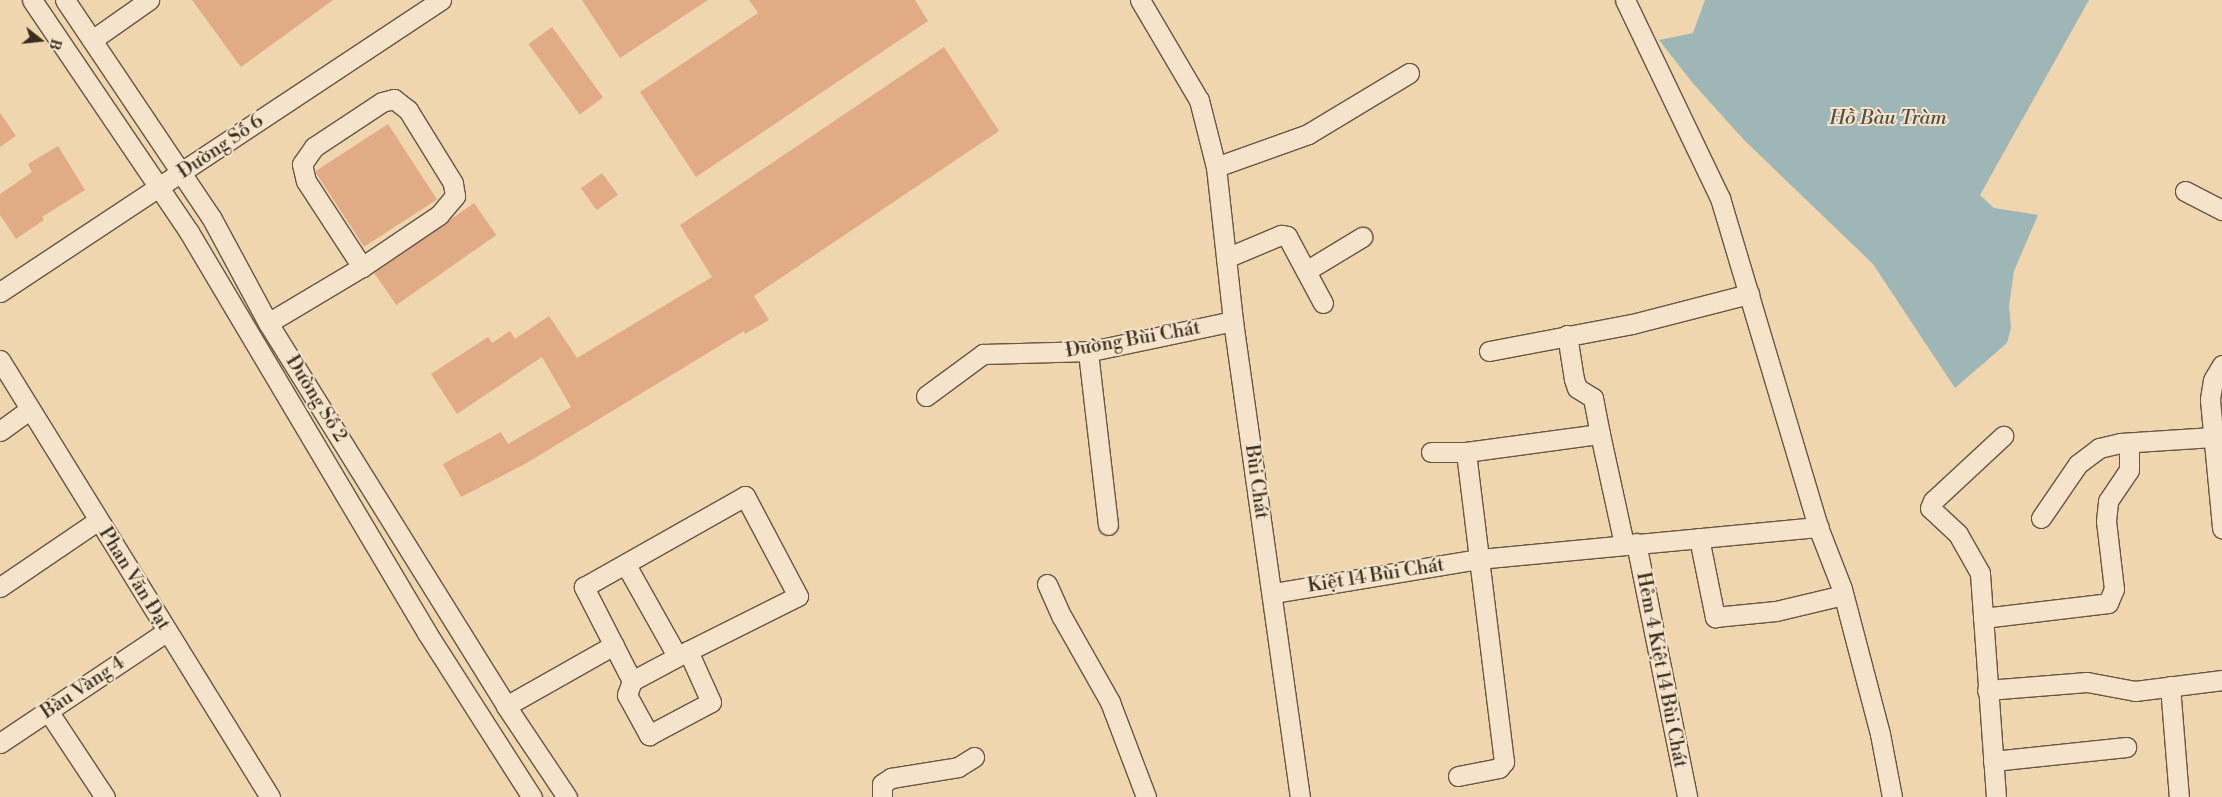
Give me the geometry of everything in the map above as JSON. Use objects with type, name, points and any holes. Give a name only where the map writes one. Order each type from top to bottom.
[{"type":"street","name":"Đường Số 2","points":[[32,0],[159,187],[432,642],[532,797]]},
{"type":"street","name":"Đường Số 2","points":[[65,0],[182,173],[268,323],[506,706],[567,797]]},
{"type":"street","points":[[92,40],[150,0]]},
{"type":"street","name":"Đường Số 6","points":[[0,292],[442,0]]},
{"type":"street","name":"Bùi Chát","points":[[1140,0],[1198,100],[1216,167],[1232,320],[1273,593],[1300,797]]},
{"type":"street","points":[[1625,0],[1720,198],[1818,527],[1843,595],[1880,734],[1892,797]]},
{"type":"street","points":[[1216,167],[1308,134],[1409,73]]},
{"type":"street","points":[[268,323],[362,267],[439,215],[455,196],[453,183],[408,110],[394,100],[382,102],[314,147],[302,164],[306,180],[362,267]]},
{"type":"street","points":[[2185,191],[2222,210]]},
{"type":"street","points":[[1226,258],[1284,235],[1323,303]]},
{"type":"street","points":[[1306,271],[1362,237]]},
{"type":"street","points":[[1489,351],[1632,324],[1749,294]]},
{"type":"street","name":"Đường Bùi Chát","points":[[926,396],[983,354],[1088,352],[1232,320]]},
{"type":"street","points":[[1567,335],[1577,388],[1593,398],[1600,434],[1630,544]]},
{"type":"street","points":[[1088,352],[1108,525]]},
{"type":"street","name":"Phan Văn Đạt","points":[[0,360],[97,521],[270,797]]},
{"type":"street","points":[[2222,365],[2211,388],[2213,437],[2222,528]]},
{"type":"street","points":[[0,431],[30,409]]},
{"type":"street","points":[[1431,452],[1466,452],[1600,434]]},
{"type":"street","points":[[1996,797],[1981,584],[1976,563],[1958,534],[1930,508],[1933,501],[2003,436]]},
{"type":"street","points":[[2041,518],[2078,464],[2099,448],[2129,443],[2213,437]]},
{"type":"street","points":[[1983,618],[2108,603],[2114,589],[2106,521],[2108,501],[2129,470],[2129,443]]},
{"type":"street","points":[[1458,776],[1499,768],[1504,762],[1466,452]]},
{"type":"street","points":[[626,565],[683,654],[711,702],[649,735],[627,695],[632,681],[683,654],[798,596],[745,496],[626,565],[584,587],[632,681]]},
{"type":"street","points":[[0,586],[97,521]]},
{"type":"street","name":"Kiệt 14 Bùi Chát","points":[[1273,593],[1479,559],[1818,527]]},
{"type":"street","points":[[1699,538],[1715,617],[1776,611],[1843,595]]},
{"type":"street","name":"Hẻm 4 Kiệt 14 Bùi Chát","points":[[1630,544],[1687,797]]},
{"type":"street","points":[[1047,584],[1062,617],[1110,702],[1146,797]]},
{"type":"street","points":[[432,642],[457,627]]},
{"type":"street","name":"Bàu Vàng 4","points":[[0,743],[166,632]]},
{"type":"street","points":[[506,706],[614,646]]},
{"type":"street","points":[[1987,690],[2087,682],[2135,691],[2222,680]]},
{"type":"street","points":[[2170,686],[2178,797]]},
{"type":"street","points":[[48,711],[105,797]]},
{"type":"street","points":[[1993,762],[2126,747]]},
{"type":"street","points":[[882,797],[882,784],[891,778],[958,767],[974,757]]},
{"type":"water","name":"Hồ Bàu Tràm","points":[[1705,0],[2089,0],[1980,195],[1994,208],[2038,215],[2014,271],[2009,306],[2011,328],[2007,343],[1955,388],[1873,264],[1744,140],[1691,81],[1659,40],[1693,33]]},
{"type":"building","points":[[192,0],[333,0],[241,67]]},
{"type":"building","points":[[582,0],[708,0],[620,58]]},
{"type":"building","points":[[749,0],[915,0],[928,21],[696,177],[640,92],[758,13]]},
{"type":"building","points":[[552,27],[603,97],[580,114],[529,44]]},
{"type":"building","points":[[944,47],[999,131],[754,296],[769,320],[745,334],[744,331],[525,464],[461,497],[443,464],[501,432],[508,444],[571,407],[542,357],[457,414],[431,374],[488,337],[492,343],[510,331],[515,339],[549,316],[577,358],[712,277],[680,225]]},
{"type":"building","points":[[0,113],[16,136],[0,147]]},
{"type":"building","points":[[388,124],[437,199],[364,247],[315,171]]},
{"type":"building","points":[[58,146],[85,190],[42,217],[44,220],[16,239],[0,215],[0,194],[32,172],[28,164]]},
{"type":"building","points":[[602,173],[618,195],[597,210],[581,188]]},
{"type":"building","points":[[474,203],[496,235],[396,305],[374,273]]}]
